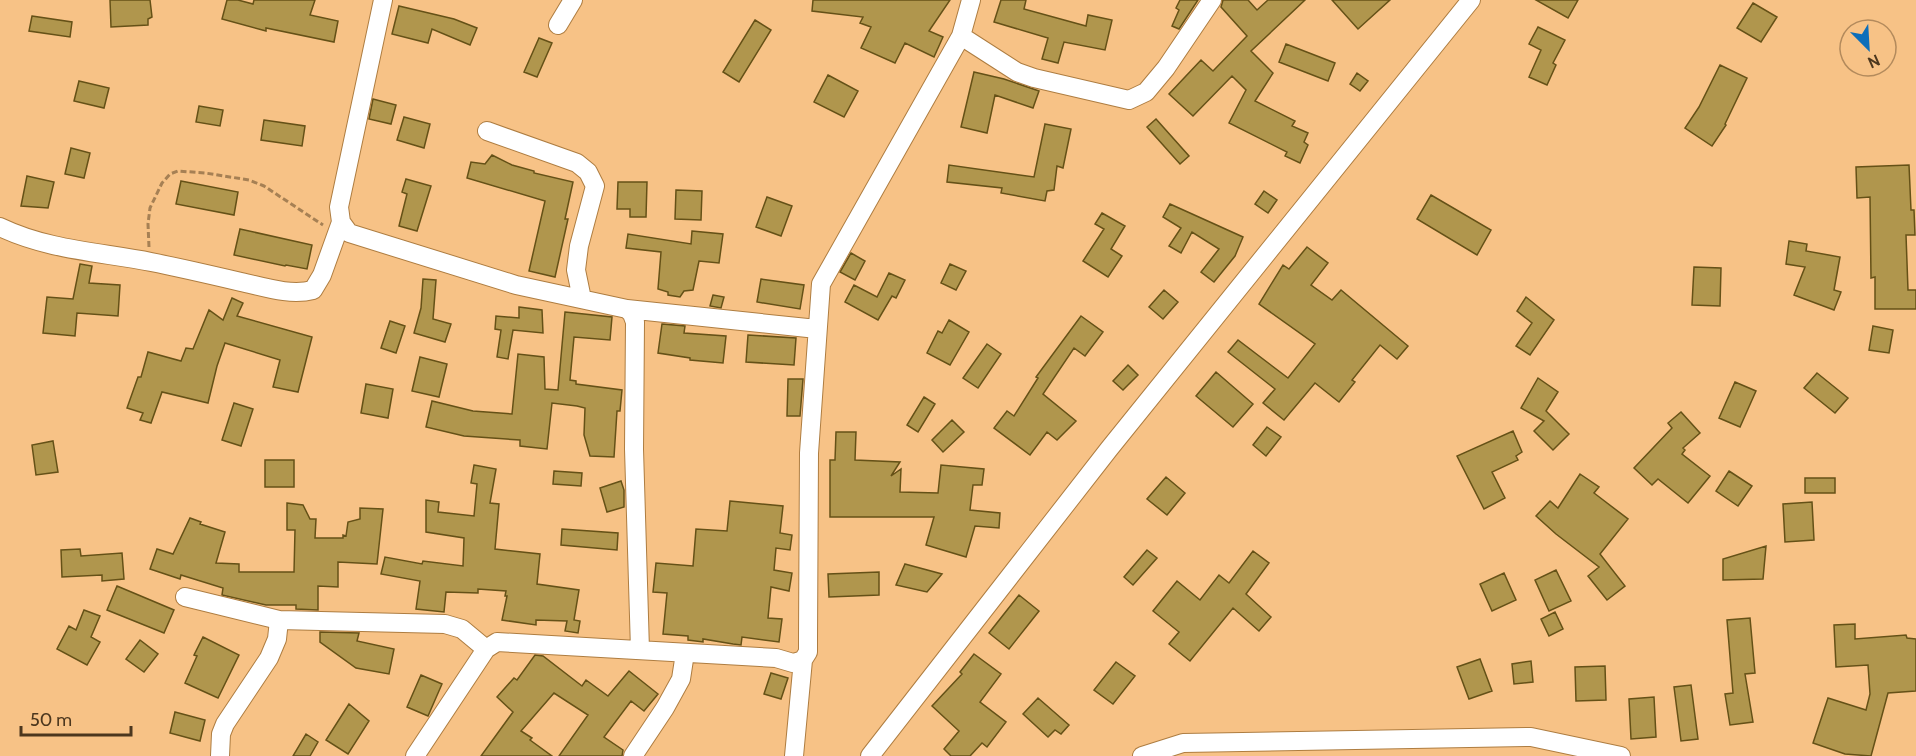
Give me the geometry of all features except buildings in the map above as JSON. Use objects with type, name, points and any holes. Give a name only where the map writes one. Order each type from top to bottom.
[{"type":"street","points":[[0,227],[33,241],[69,249],[149,262],[272,289],[303,292],[313,290],[322,275],[339,228],[339,207],[383,0]]},
{"type":"street","points":[[558,25],[573,0]]},
{"type":"street","points":[[794,756],[803,660],[808,652],[809,453],[821,284],[961,36],[971,0]]},
{"type":"street","points":[[961,36],[1017,72],[1129,100],[1146,92],[1166,68],[1212,0]]},
{"type":"street","points":[[870,756],[1109,449],[1471,0]]},
{"type":"street","points":[[487,131],[577,163],[588,172],[595,186],[579,246],[576,270],[582,299]]},
{"type":"street","points":[[339,228],[516,285],[627,309],[817,329]]},
{"type":"street","points":[[627,309],[635,322],[634,449],[640,650]]},
{"type":"street","points":[[185,597],[279,620],[446,624],[462,629],[486,649]]},
{"type":"street","points":[[220,756],[221,734],[225,724],[269,658],[277,639],[279,620]]},
{"type":"street","points":[[416,756],[486,649],[497,642],[776,658],[793,663],[803,660]]},
{"type":"street","points":[[633,756],[681,679],[685,653]]},
{"type":"street","points":[[1142,756],[1183,743],[1531,737],[1621,756]]},
{"type":"path","points":[[149,262],[150,208],[162,183],[170,174],[178,171],[249,180],[339,228]]}]
